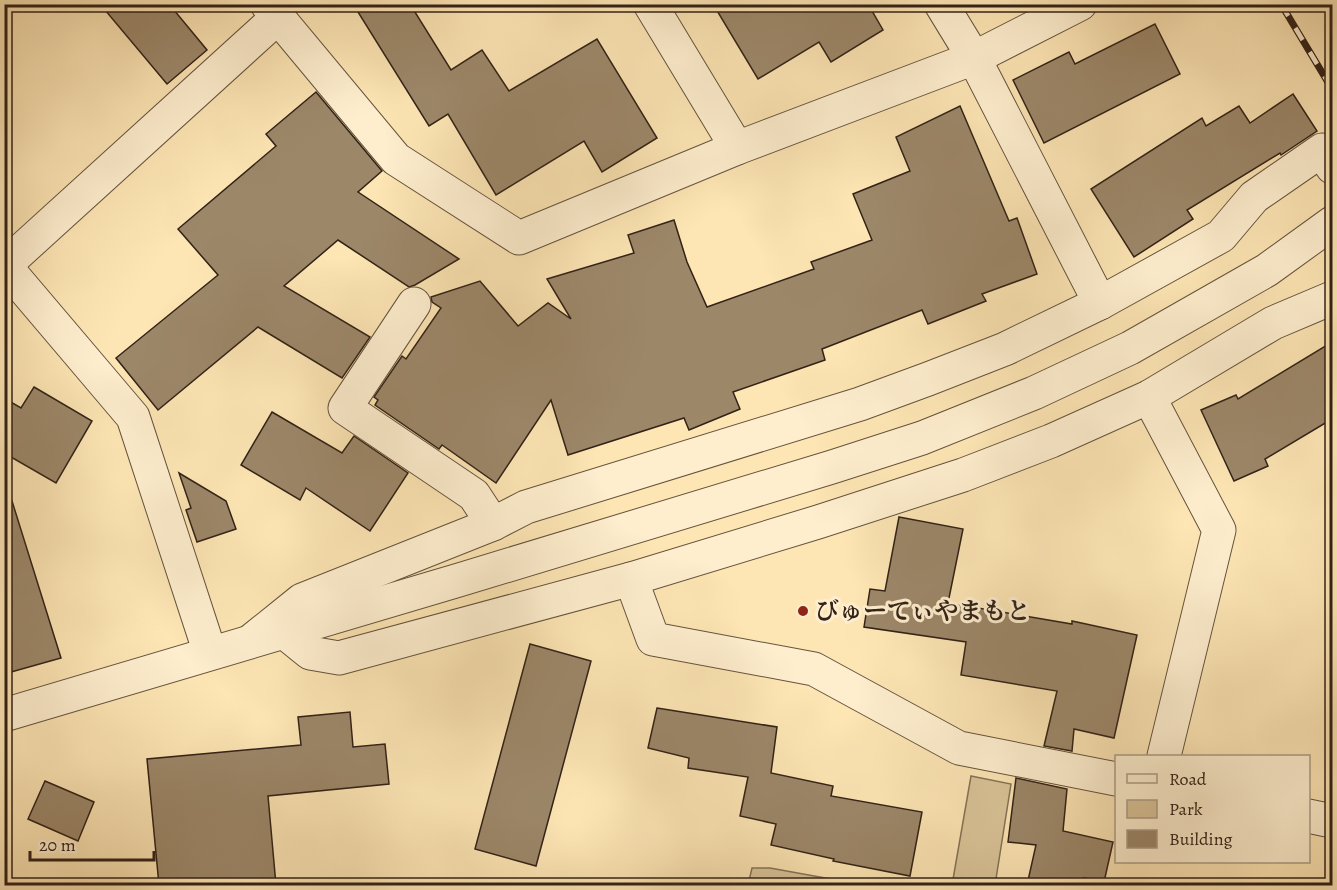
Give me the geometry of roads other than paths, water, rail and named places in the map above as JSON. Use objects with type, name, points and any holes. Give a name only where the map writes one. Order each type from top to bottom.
[{"type":"street","points":[[650,4],[737,147]]},
{"type":"street","points":[[941,4],[974,58],[1100,303]]},
{"type":"street","points":[[210,653],[133,417],[5,266],[272,11],[396,159],[519,238],[737,147],[974,58],[1080,4]]},
{"type":"street","points":[[251,642],[302,600],[493,524],[526,507],[879,397],[1005,349],[1100,303],[1221,236],[1254,197],[1322,150],[1332,167]]},
{"type":"street","points":[[4,715],[922,438],[1034,393],[1130,348],[1267,270],[1332,224]]},
{"type":"street","points":[[284,632],[310,653],[339,658],[631,579],[818,522],[963,475],[1051,441],[1149,397],[1274,323],[1332,297]]},
{"type":"street","points":[[414,304],[345,408],[474,495],[493,524]]},
{"type":"street","points":[[1149,397],[1219,530],[1164,755]]},
{"type":"street","points":[[631,579],[653,639],[814,669],[959,748],[1115,779]]},
{"type":"street","points":[[1310,816],[1332,821]]},
{"type":"railway","points":[[1281,4],[1332,89]]},
{"type":"place","name":"びゅーてぃやまもと","points":[[803,611]]}]
